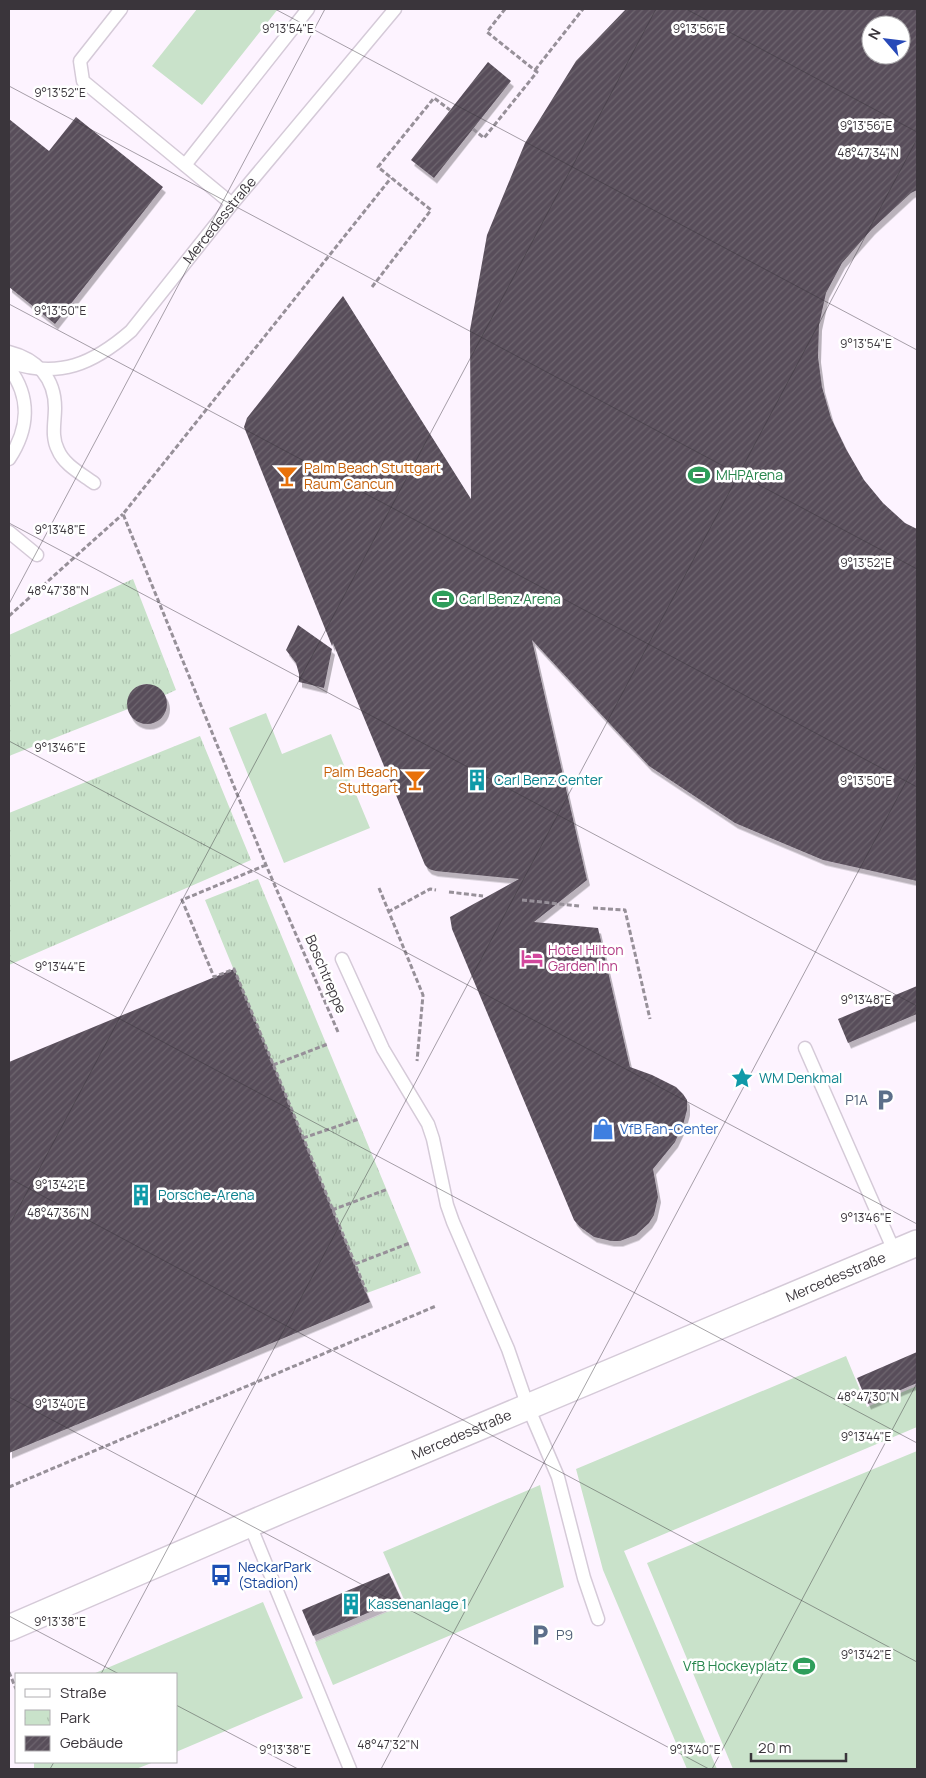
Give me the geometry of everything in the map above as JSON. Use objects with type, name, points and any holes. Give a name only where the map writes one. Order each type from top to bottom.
[{"type":"street","name":"Mercedesstraße","points":[[9,1628],[250,1524],[906,1248]]},
{"type":"lane","points":[[121,9],[80,60],[83,81],[232,204]]},
{"type":"lane","points":[[185,165],[308,9]]},
{"type":"lane","name":"Mercedesstraße","points":[[9,362],[22,366],[42,368],[61,368],[76,365],[95,358],[132,331],[232,204],[395,9]]},
{"type":"lane","points":[[9,352],[29,359],[42,368],[48,376],[53,387],[55,408],[54,430],[57,450],[62,458],[94,483]]},
{"type":"lane","points":[[9,368],[18,380],[24,394],[25,409],[24,427],[9,459]]},
{"type":"lane","points":[[9,532],[37,554]]},
{"type":"lane","points":[[342,959],[383,1049],[428,1124],[447,1205],[508,1349],[528,1407],[558,1477],[584,1578],[598,1619]]},
{"type":"lane","points":[[805,1048],[906,1248]]},
{"type":"lane","points":[[250,1524],[350,1769]]},
{"type":"path","points":[[506,9],[487,32],[534,70]]},
{"type":"path","points":[[472,129],[484,138],[536,72],[534,70],[583,9]]},
{"type":"path","points":[[372,287],[431,210],[378,168],[434,98],[450,110]]},
{"type":"path","points":[[9,616],[124,514],[391,178]]},
{"type":"path","name":"Boschtreppe","points":[[124,514],[266,865],[338,1032]]},
{"type":"path","points":[[266,865],[182,900],[214,977],[234,969],[367,1293]]},
{"type":"path","points":[[378,888],[423,994],[417,1059],[420,1110]]},
{"type":"path","points":[[388,912],[430,889],[436,890]]},
{"type":"path","points":[[449,892],[482,896]]},
{"type":"path","points":[[522,900],[580,906]]},
{"type":"path","points":[[593,908],[625,910],[650,1019]]},
{"type":"path","points":[[274,1065],[328,1044]]},
{"type":"path","points":[[303,1138],[359,1119]]},
{"type":"path","points":[[332,1210],[388,1189]]},
{"type":"path","points":[[355,1264],[410,1243]]},
{"type":"path","points":[[9,1487],[436,1306]]},
{"type":"path","points":[[9,1672],[15,1687]]},
{"type":"green space","points":[[197,9],[278,9],[202,105],[152,66]]},
{"type":"green space","points":[[133,579],[176,690],[165,695],[152,685],[140,686],[130,694],[128,709],[9,756],[9,635]]},
{"type":"green space","points":[[266,713],[282,754],[331,734],[370,828],[284,863],[229,728]]},
{"type":"green space","points":[[200,736],[251,860],[9,965],[9,813]]},
{"type":"green space","points":[[258,879],[421,1273],[367,1293],[205,900]]},
{"type":"green space","points":[[846,1356],[867,1407],[917,1386],[917,1427],[624,1551],[717,1769],[687,1769],[603,1570],[576,1469]]},
{"type":"green space","name":"VfB Hockeyplatz","points":[[917,1451],[917,1769],[733,1769],[647,1563]]},
{"type":"green space","points":[[540,1485],[564,1587],[333,1685],[315,1642],[406,1604],[383,1552]]},
{"type":"green space","points":[[263,1602],[303,1698],[178,1751],[178,1673],[95,1673]]},
{"type":"green space","points":[[34,1763],[151,1763],[136,1769],[34,1769]]},
{"type":"building","name":"MHPArena","points":[[626,9],[917,9],[917,190],[911,193],[872,229],[842,263],[826,293],[819,325],[818,357],[822,387],[831,418],[846,449],[864,480],[883,503],[905,523],[917,529],[917,881],[823,860],[735,823],[649,766],[532,640],[587,880],[534,922],[598,928],[630,1067],[676,1087],[687,1100],[687,1110],[683,1125],[675,1142],[653,1169],[658,1197],[654,1215],[649,1223],[636,1235],[620,1241],[594,1237],[574,1220],[452,929],[450,917],[519,879],[435,871],[425,865],[333,643],[332,646],[244,427],[247,418],[343,296],[471,499],[470,330],[487,235],[525,143],[576,61]]},
{"type":"building","points":[[488,62],[511,81],[434,178],[411,160]]},
{"type":"building","points":[[76,117],[163,187],[55,324],[9,287],[9,119],[49,151]]},
{"type":"building","points":[[298,625],[332,649],[324,688],[299,682],[296,663],[286,650]]},
{"type":"building","points":[[147,684],[161,690],[167,704],[161,718],[147,724],[133,718],[127,704],[133,690]]},
{"type":"building","name":"Porsche-Arena","points":[[234,969],[370,1302],[9,1453],[9,1062]]},
{"type":"building","points":[[917,986],[917,1014],[848,1043],[838,1019]]},
{"type":"building","points":[[917,1352],[917,1383],[868,1404],[857,1378]]},
{"type":"building","name":"Kassenanlage 1","points":[[389,1573],[401,1599],[313,1636],[302,1610]]},
{"type":"place","name":"MHPArena","points":[[699,475]]},
{"type":"place","name":"Palm Beach Stuttgart Raum Cancun","points":[[287,476]]},
{"type":"place","name":"Carl Benz Arena","points":[[443,599]]},
{"type":"place","name":"Palm Beach Stuttgart","points":[[415,780]]},
{"type":"place","name":"Carl Benz Center","points":[[477,780]]},
{"type":"place","name":"Hotel Hilton Garden Inn","points":[[532,958]]},
{"type":"place","name":"WM Denkmal","points":[[742,1078]]},
{"type":"place","name":"P1A","points":[[885,1100]]},
{"type":"place","name":"VfB Fan-Center","points":[[603,1129]]},
{"type":"place","name":"Porsche-Arena","points":[[141,1195]]},
{"type":"place","name":"NeckarPark (Stadion)","points":[[221,1575]]},
{"type":"place","name":"Kassenanlage 1","points":[[351,1604]]},
{"type":"place","name":"P9","points":[[540,1635]]},
{"type":"place","name":"VfB Hockeyplatz","points":[[804,1666]]}]
